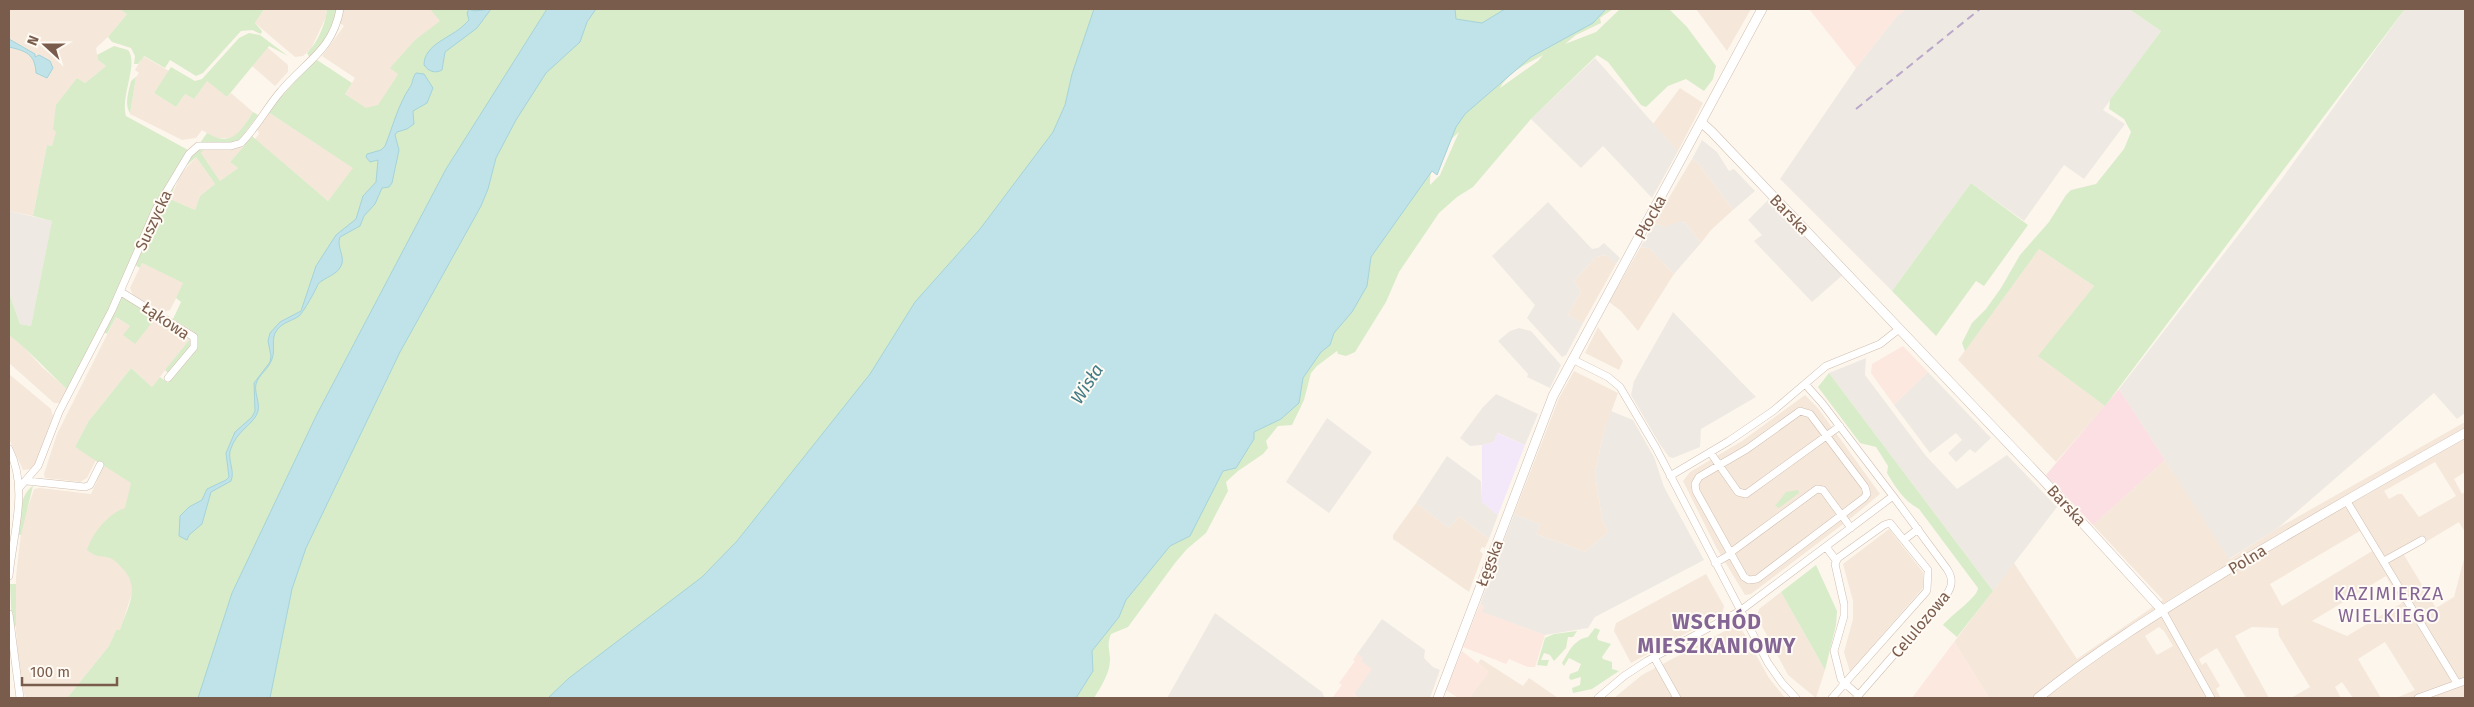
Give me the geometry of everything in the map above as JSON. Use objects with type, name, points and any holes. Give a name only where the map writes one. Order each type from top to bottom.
[{"type":"street","name":"Suszycka","points":[[19,488],[38,466],[59,412],[121,292],[162,197],[189,154],[198,146],[232,146],[241,142],[280,92],[323,49],[335,30],[340,9]]},
{"type":"street","name":"Płocka","points":[[1540,427],[1572,359],[1762,9]]},
{"type":"street","name":"Barska","points":[[1701,122],[2052,489],[2162,610],[2211,698]]},
{"type":"street","name":"Łąkowa","points":[[121,292],[168,319],[194,337],[194,347],[168,378]]},
{"type":"street","points":[[1670,476],[1759,420],[1806,385],[1826,366],[1880,344],[1900,329]]},
{"type":"street","points":[[1572,359],[1608,377],[1620,388],[1670,476],[1772,670],[1796,698]]},
{"type":"street","name":"Celulozowa","points":[[1806,385],[1840,426],[1950,573],[1950,588],[1857,696]]},
{"type":"street","points":[[1800,411],[1810,414],[1867,491],[1864,498],[1842,515],[1755,580],[1749,580],[1744,577],[1694,486],[1698,478],[1719,465],[1800,411]]},
{"type":"street","points":[[1710,452],[1738,492],[1746,494],[1840,426]]},
{"type":"street","name":"Łęgska","points":[[1438,698],[1540,427]]},
{"type":"street","name":"Polna","points":[[2038,698],[2104,648],[2162,610],[2346,500],[2465,433]]},
{"type":"street","points":[[9,448],[17,470],[19,488],[9,576]]},
{"type":"street","points":[[27,481],[85,487],[90,485],[100,465]]},
{"type":"street","points":[[1715,563],[1731,554],[1817,489],[1823,490],[1852,528]]},
{"type":"street","points":[[1598,698],[1624,676],[1654,657],[1740,612],[1893,496]]},
{"type":"street","points":[[2346,500],[2457,683]]},
{"type":"street","points":[[1832,698],[1846,683],[1927,590],[1928,572],[1894,525],[1886,523],[1836,560],[1834,566],[1844,608],[1834,653],[1840,678],[1846,683],[1857,696]]},
{"type":"street","points":[[1905,540],[1918,530]]},
{"type":"street","points":[[2384,561],[2422,540]]},
{"type":"street","points":[[1826,547],[1836,560]]},
{"type":"street","points":[[9,614],[12,674],[20,698]]},
{"type":"street","points":[[1654,657],[1677,698]]},
{"type":"street","points":[[2421,698],[2465,680]]},
{"type":"shaded area","points":[[9,9],[131,9],[110,35],[96,48],[98,60],[106,66],[85,83],[77,78],[52,146],[47,145],[33,216],[9,211]]},
{"type":"shaded area","points":[[264,9],[327,9],[326,17],[311,49],[303,56],[295,57],[255,23]]},
{"type":"shaded area","points":[[341,9],[441,9],[447,15],[398,74],[386,122],[345,94],[355,78],[322,56],[344,26],[340,23]]},
{"type":"shaded area","points":[[1696,9],[1751,9],[1727,51]]},
{"type":"shaded area","points":[[1809,9],[1906,9],[1897,16],[1856,68]]},
{"type":"shaded area","points":[[1906,9],[2129,9],[2161,31],[2103,110],[2125,124],[2084,179],[2064,165],[2024,221],[1971,183],[1892,291],[1780,179],[1856,68],[1897,16]]},
{"type":"shaded area","points":[[2405,9],[2465,9],[2465,413],[2457,419],[2434,393],[2278,528],[2229,559],[2119,389],[2281,180]]},
{"type":"shaded area","points":[[267,47],[288,65],[288,72],[275,86],[252,66]]},
{"type":"shaded area","points":[[143,56],[169,71],[154,93],[176,107],[185,94],[194,99],[207,80],[227,97],[231,93],[253,112],[239,134],[231,138],[215,138],[202,130],[196,138],[182,140],[130,114],[136,77],[139,73],[135,70]]},
{"type":"shaded area","points":[[1595,58],[1678,151],[1652,198],[1603,146],[1581,168],[1531,119]]},
{"type":"shaded area","points":[[1680,88],[1703,103],[1678,151],[1653,124]]},
{"type":"shaded area","points":[[268,112],[354,168],[328,201],[255,139],[259,134],[257,129]]},
{"type":"shaded area","points":[[1702,140],[1717,152],[1729,171],[1734,169],[1755,191],[1733,210],[1699,164],[1692,159]]},
{"type":"shaded area","points":[[246,144],[230,162],[238,168],[220,181],[200,152],[204,149]]},
{"type":"shaded area","points":[[196,157],[215,184],[200,196],[195,210],[170,199],[181,174]]},
{"type":"shaded area","points":[[1692,159],[1699,164],[1733,210],[1711,230],[1701,243],[1685,222],[1664,227],[1654,223]]},
{"type":"shaded area","points":[[1772,196],[1845,273],[1812,302],[1754,241],[1762,235],[1748,220]]},
{"type":"shaded area","points":[[1548,202],[1592,249],[1598,248],[1604,243],[1620,258],[1616,264],[1606,255],[1596,257],[1574,281],[1581,291],[1568,315],[1583,323],[1566,355],[1562,357],[1527,318],[1535,305],[1492,256]]},
{"type":"shaded area","points":[[9,211],[52,221],[31,326],[20,324],[9,293]]},
{"type":"shaded area","points":[[1681,221],[1685,222],[1701,243],[1674,274],[1648,247],[1640,248],[1654,223],[1664,227]]},
{"type":"shaded area","points":[[1648,247],[1674,274],[1638,331],[1621,311],[1609,302],[1640,248]]},
{"type":"shaded area","points":[[2039,249],[2094,286],[2039,356],[2105,406],[2056,462],[1958,360]]},
{"type":"shaded area","points":[[1606,255],[1616,264],[1583,323],[1568,315],[1581,291],[1574,281],[1596,257]]},
{"type":"shaded area","points":[[142,263],[184,283],[170,310],[163,312],[133,295],[130,288]]},
{"type":"shaded area","points":[[1673,312],[1756,397],[1701,429],[1700,447],[1673,458],[1669,457],[1659,443],[1631,395],[1634,381]]},
{"type":"shaded area","points":[[116,317],[130,326],[155,320],[190,339],[152,387],[131,368],[88,422],[75,447],[96,460],[87,478],[80,482],[45,478],[44,474],[57,434]]},
{"type":"shaded area","points":[[1598,327],[1623,361],[1619,370],[1585,353]]},
{"type":"shaded area","points":[[1519,328],[1531,331],[1561,365],[1550,388],[1527,377],[1528,374],[1498,341],[1510,331]]},
{"type":"shaded area","points":[[9,335],[22,345],[42,367],[68,390],[59,403],[54,403],[9,363]]},
{"type":"shaded area","points":[[1903,346],[1928,372],[1894,405],[1871,373],[1872,364]]},
{"type":"shaded area","points":[[1866,358],[1865,375],[1926,456],[1957,489],[2007,455],[2057,507],[1993,591],[1829,373]]},
{"type":"shaded area","points":[[1574,371],[1618,393],[1603,435],[1595,474],[1602,519],[1608,532],[1585,552],[1536,534],[1540,524],[1514,514],[1559,398]]},
{"type":"shaded area","points":[[1928,372],[1991,438],[1975,453],[1970,449],[1956,462],[1948,453],[1962,440],[1956,433],[1930,453],[1894,405]]},
{"type":"shaded area","points":[[9,374],[51,409],[53,416],[33,469],[23,470],[9,439]]},
{"type":"shaded area","points":[[2119,389],[2165,460],[2093,525],[2046,475]]},
{"type":"shaded area","points":[[1496,394],[1538,414],[1525,445],[1498,433],[1494,442],[1482,445],[1470,446],[1460,438],[1483,407]]},
{"type":"shaded area","points":[[1805,395],[1818,408],[1880,494],[1751,594],[1745,595],[1716,547],[1683,481],[1690,472],[1742,441]]},
{"type":"shaded area","points":[[1611,411],[1633,420],[1654,457],[1664,487],[1704,560],[1595,617],[1588,628],[1545,635],[1482,612],[1484,606],[1480,604],[1514,514],[1540,524],[1536,534],[1585,552],[1608,532],[1602,519],[1595,474],[1603,435]]},
{"type":"shaded area","points":[[1327,418],[1372,452],[1329,513],[1286,482]]},
{"type":"shaded area","points":[[2465,422],[2465,472],[2454,479],[2462,494],[2465,492],[2465,532],[2459,522],[2404,555],[2436,608],[2454,597],[2465,555],[2465,698],[2396,698],[2415,690],[2385,642],[2358,659],[2381,698],[2353,698],[2342,682],[2335,687],[2341,698],[2291,698],[2310,687],[2279,636],[2278,628],[2252,627],[2235,636],[2269,698],[2246,698],[2217,648],[2199,659],[2202,665],[2206,662],[2220,686],[2216,689],[2221,698],[1989,698],[1954,642],[2014,563],[2077,659],[2163,600],[2093,525],[2165,460],[2230,559],[2278,528]],"holes":[[[2435,462],[2456,496],[2419,517],[2402,494],[2389,499],[2384,491]],[[2360,531],[2372,551],[2282,606],[2270,584]],[[2386,576],[2402,603],[2347,636],[2312,621]],[[2159,627],[2164,631],[2173,646],[2157,655],[2145,636]]]},
{"type":"shaded area","points":[[1497,433],[1525,445],[1498,515],[1482,502],[1482,445],[1494,442]]},
{"type":"shaded area","points":[[1447,456],[1481,481],[1482,502],[1498,515],[1489,539],[1459,516],[1449,528],[1416,503]]},
{"type":"shaded area","points":[[104,466],[168,505],[142,561],[120,631],[116,630],[109,646],[67,698],[25,698],[20,676],[15,620],[16,576],[22,525],[34,489],[40,488],[91,494]]},
{"type":"shaded area","points":[[1416,503],[1449,528],[1459,516],[1489,539],[1485,548],[1482,547],[1480,551],[1483,554],[1469,592],[1393,539],[1393,535]]},
{"type":"shaded area","points":[[1889,529],[1923,572],[1923,588],[1850,672],[1844,652],[1853,619],[1853,601],[1843,564]]},
{"type":"shaded area","points":[[1706,574],[1724,606],[1722,614],[1631,663],[1614,631],[1616,623]]},
{"type":"shaded area","points":[[1781,592],[1825,670],[1816,698],[1788,675],[1757,617],[1759,609]]},
{"type":"shaded area","points":[[1480,604],[1484,606],[1483,612],[1545,635],[1535,667],[1528,667],[1509,659],[1506,664],[1463,647]]},
{"type":"shaded area","points":[[1215,613],[1322,692],[1325,698],[1167,698]]},
{"type":"shaded area","points":[[1382,619],[1425,650],[1424,658],[1433,667],[1440,670],[1430,698],[1359,698],[1354,694],[1372,669],[1361,661],[1363,658],[1357,654]]},
{"type":"shaded area","points":[[1736,625],[1741,628],[1769,678],[1785,698],[1614,698],[1642,675]]},
{"type":"shaded area","points":[[1954,642],[1989,698],[1912,698]]},
{"type":"shaded area","points":[[1462,651],[1489,672],[1469,698],[1458,698],[1446,690]]},
{"type":"shaded area","points":[[1357,654],[1363,658],[1362,661],[1373,669],[1354,694],[1359,698],[1332,698],[1342,685],[1339,683],[1355,661],[1353,660]]},
{"type":"shaded area","points":[[1481,659],[1523,686],[1529,678],[1558,698],[1469,698],[1488,672],[1478,663]]},
{"type":"green space","points":[[120,9],[264,9],[255,23],[262,31],[261,34],[252,30],[241,31],[203,73],[196,76],[170,60],[165,68],[144,56],[138,64],[134,64],[135,56],[131,48],[112,42],[108,37],[127,14]]},
{"type":"green space","points":[[327,9],[337,9],[331,33],[310,58],[307,53],[320,33]]},
{"type":"green space","points":[[430,9],[1613,9],[1600,18],[1601,23],[1576,35],[1565,44],[1596,32],[1620,9],[1669,9],[1687,27],[1716,66],[1713,79],[1704,91],[1686,79],[1668,86],[1646,107],[1641,105],[1608,62],[1597,55],[1531,119],[1473,187],[1457,197],[1439,213],[1399,272],[1386,302],[1355,352],[1346,356],[1338,354],[1337,351],[1317,366],[1311,373],[1304,400],[1292,425],[1278,426],[1266,441],[1268,448],[1263,454],[1238,471],[1226,482],[1228,491],[1206,533],[1187,549],[1175,563],[1128,627],[1111,634],[1109,668],[1094,698],[67,698],[109,646],[116,630],[120,630],[129,606],[132,591],[128,576],[116,562],[109,558],[95,555],[87,550],[102,524],[125,508],[131,483],[104,466],[97,480],[95,478],[102,465],[75,447],[88,422],[131,368],[152,387],[160,377],[168,383],[195,350],[198,342],[194,332],[173,319],[181,302],[176,298],[183,283],[142,263],[140,268],[135,265],[155,218],[178,176],[170,199],[195,210],[200,196],[215,184],[196,157],[184,168],[192,155],[200,149],[204,149],[201,153],[220,181],[238,168],[230,162],[245,145],[235,149],[222,149],[246,143],[252,136],[328,201],[353,168],[268,112],[306,69],[317,60],[352,83],[345,94],[366,108],[378,105],[398,74],[390,68],[415,40],[440,21]],"holes":[[[1543,55],[1538,61],[1500,88],[1513,72]],[[1459,132],[1440,175],[1430,185],[1430,177],[1435,162],[1448,143]]]},
{"type":"green space","points":[[2129,9],[2405,9],[2105,406],[2038,356],[2094,286],[2039,249],[1965,351],[1962,343],[1972,323],[1986,309],[2001,288],[2020,255],[2049,222],[2066,195],[2071,190],[2096,184],[2124,149],[2131,132],[2124,119],[2109,109],[2110,100],[2161,31]]},
{"type":"green space","points":[[249,33],[260,35],[288,56],[269,46],[227,97],[207,81],[194,99],[185,94],[176,107],[154,93],[171,67],[195,81],[202,79],[239,38]]},
{"type":"green space","points":[[114,46],[128,50],[131,56],[131,72],[125,99],[126,116],[188,150],[161,195],[109,309],[68,390],[9,335],[9,293],[20,324],[31,326],[52,221],[33,216],[47,145],[52,146],[56,132],[53,129],[56,105],[77,78],[85,83],[106,66],[98,60],[97,55]]},
{"type":"green space","points":[[136,77],[130,113],[127,105],[128,95],[131,81]]},
{"type":"green space","points":[[253,112],[258,115],[238,142],[200,143],[207,133],[223,139],[235,135]]},
{"type":"green space","points":[[1971,183],[2028,225],[1984,286],[1976,281],[1936,336],[1892,291]]},
{"type":"green space","points":[[121,297],[156,317],[156,321],[154,320],[135,344],[123,335],[130,326],[116,317],[107,334],[104,332]]},
{"type":"green space","points":[[158,315],[191,336],[194,342],[169,374],[165,370],[190,339],[161,323]]},
{"type":"green space","points":[[1829,373],[1993,591],[1957,637],[1943,625],[1974,596],[1978,588],[1919,509],[1904,498],[1897,489],[1887,473],[1888,466],[1876,447],[1860,443],[1818,387]]},
{"type":"green space","points":[[33,486],[21,535],[17,535],[23,501],[28,490]]},
{"type":"green space","points":[[1798,490],[1799,493],[1779,508],[1775,506],[1786,492]]},
{"type":"green space","points":[[1816,565],[1837,611],[1836,625],[1825,670],[1781,592]]},
{"type":"green space","points":[[10,584],[16,584],[16,626],[12,626]]},
{"type":"green space","points":[[1595,628],[1600,630],[1597,637],[1598,640],[1611,644],[1602,657],[1603,659],[1612,662],[1612,669],[1619,671],[1592,689],[1573,693],[1572,688],[1580,685],[1581,677],[1571,680],[1569,678],[1570,674],[1578,671],[1581,664],[1569,658],[1564,666],[1562,663],[1575,644],[1588,637]]},
{"type":"green space","points":[[1577,631],[1573,637],[1568,637],[1566,648],[1554,661],[1550,655],[1544,653],[1541,660],[1549,660],[1547,666],[1537,665],[1545,638],[1554,634]]},
{"type":"water","points":[[469,9],[474,11],[491,9],[477,28],[445,52],[442,70],[434,72],[428,69],[424,65],[428,52],[439,42],[459,30],[469,20],[467,13]]},
{"type":"water","points":[[547,9],[596,9],[587,22],[580,42],[546,73],[516,120],[496,158],[488,189],[481,206],[400,352],[306,548],[292,589],[270,698],[198,698],[232,593],[317,414],[446,169]]},
{"type":"water","name":"Wisła","points":[[1094,9],[1455,9],[1456,19],[1482,23],[1505,9],[1606,9],[1593,23],[1531,57],[1465,114],[1456,127],[1437,175],[1432,171],[1371,257],[1367,286],[1352,312],[1334,333],[1330,345],[1321,352],[1303,378],[1299,403],[1281,419],[1254,432],[1254,439],[1236,468],[1223,471],[1190,536],[1170,546],[1126,600],[1119,617],[1092,651],[1093,671],[1076,698],[548,698],[569,678],[702,577],[737,541],[870,374],[915,302],[980,229],[1053,132],[1065,105],[1072,74]]},
{"type":"water","points":[[9,39],[35,54],[35,57],[39,55],[50,61],[53,68],[47,78],[36,73],[32,57],[25,52],[9,47]]},
{"type":"water","points":[[416,73],[424,74],[433,88],[427,103],[413,111],[414,124],[407,129],[397,132],[395,135],[399,150],[392,183],[389,187],[382,188],[375,204],[364,216],[360,226],[340,237],[339,244],[342,263],[339,269],[318,284],[299,316],[279,327],[275,333],[272,359],[256,384],[258,411],[253,420],[236,438],[230,451],[231,481],[211,492],[202,524],[189,535],[187,540],[179,536],[180,516],[189,507],[202,500],[207,489],[229,477],[226,453],[235,432],[252,417],[255,411],[254,383],[270,362],[271,356],[268,341],[270,333],[280,322],[301,311],[316,266],[336,235],[356,219],[363,196],[376,182],[378,160],[370,162],[366,157],[367,154],[381,150],[385,146],[399,108]]},
{"type":"railway","points":[[1856,109],[1980,9]]},
{"type":"district","name":"KAZIMIERZA WIELKIEGO","points":[[2389,604]]},
{"type":"district","name":"WSCHÓD MIESZKANIOWY","points":[[1717,634]]}]
